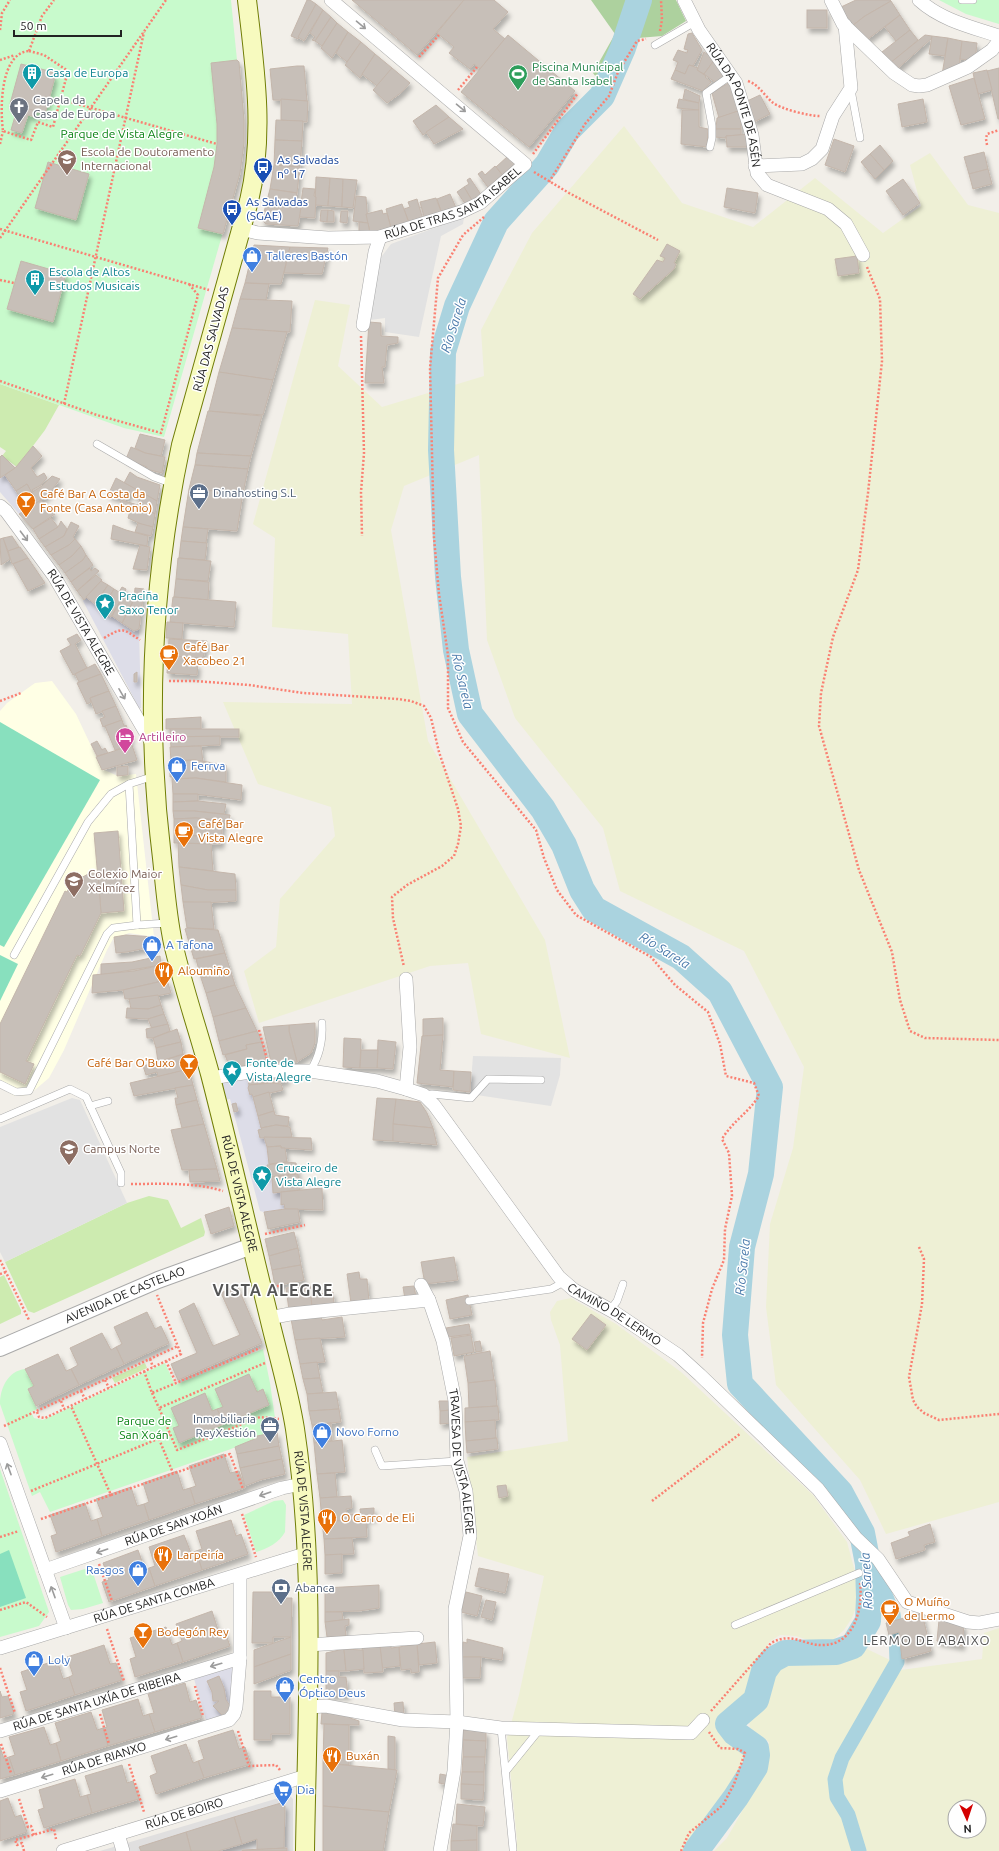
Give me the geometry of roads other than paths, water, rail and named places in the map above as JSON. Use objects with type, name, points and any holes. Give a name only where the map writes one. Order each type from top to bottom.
[{"type":"main road","name":"RÚA DAS SALVADAS","points":[[152,679],[161,566],[173,484],[181,445],[256,170],[259,126],[256,81],[247,0]]},
{"type":"main road","name":"RÚA DE VISTA ALEGRE","points":[[152,679],[152,744],[154,776],[169,923],[179,966],[211,1078],[242,1201],[258,1239],[269,1318],[286,1379],[295,1428],[308,1553],[305,1851]]},
{"type":"street","name":"RÚA DE TRAS SANTA ISABEL","points":[[331,0],[525,164],[480,203],[461,212],[380,237],[375,252],[363,324]]},
{"type":"street","name":"RÚA DA PONTE DE ASÉN","points":[[684,0],[695,22],[736,83],[752,135],[755,166],[760,179],[767,185],[828,209],[846,224],[863,255]]},
{"type":"street","points":[[832,0],[845,25],[907,83],[919,86],[927,85],[968,67],[992,50],[999,41]]},
{"type":"street","points":[[919,0],[933,10],[958,23],[999,36]]},
{"type":"street","points":[[755,166],[785,166],[802,164],[812,159],[822,149],[833,116],[851,88],[845,25]]},
{"type":"street","points":[[241,229],[258,233],[328,238],[380,237]]},
{"type":"street","name":"RÚA DE VISTA ALEGRE","points":[[0,506],[54,576],[152,744]]},
{"type":"street","points":[[406,979],[410,1055],[406,1089]]},
{"type":"street","name":"CAMIÑO DE LERMO","points":[[211,1078],[270,1071],[310,1071],[377,1081],[424,1095],[434,1105],[553,1270],[564,1282],[574,1290],[610,1310],[678,1356],[700,1375],[818,1489],[856,1538],[878,1559],[908,1602],[968,1622],[979,1623],[999,1618]]},
{"type":"street","name":"AVENIDA DE CASTELAO","points":[[0,1348],[258,1239]]},
{"type":"street","name":"TRAVESA DE VISTA ALEGRE","points":[[421,1285],[429,1300],[444,1342],[455,1401],[457,1461],[466,1491],[470,1536],[455,1610],[456,1722],[454,1771],[440,1851]]},
{"type":"street","points":[[269,1318],[290,1314],[429,1300]]},
{"type":"street","points":[[0,1443],[66,1628]]},
{"type":"street","name":"RÚA DE SAN XOÁN","points":[[45,1570],[282,1488],[302,1484]]},
{"type":"street","name":"RÚA DE SANTA COMBA","points":[[0,1648],[308,1553]]},
{"type":"street","name":"RÚA DE RIANXO","points":[[0,1790],[229,1720],[234,1714],[236,1707],[240,1658],[240,1575]]},
{"type":"street","points":[[308,1645],[417,1638]]},
{"type":"street","name":"RÚA DE SANTA UXÍA DE RIBEIRA","points":[[0,1730],[240,1658]]},
{"type":"street","points":[[307,1706],[326,1706],[403,1720],[456,1722],[501,1728],[691,1733],[703,1720]]},
{"type":"street","name":"RÚA DE BOIRO","points":[[63,1851],[306,1776]]},
{"type":"street","points":[[118,1834],[123,1851]]},
{"type":"lane","points":[[962,0],[973,0]]},
{"type":"lane","points":[[653,42],[695,22]]},
{"type":"lane","points":[[710,147],[712,126],[706,93],[730,76]]},
{"type":"lane","points":[[851,88],[860,138]]},
{"type":"lane","points":[[97,444],[154,477],[173,484]]},
{"type":"lane","points":[[14,955],[88,822],[110,794],[130,784],[154,776]]},
{"type":"lane","points":[[130,784],[137,925]]},
{"type":"lane","points":[[0,1084],[16,1092],[29,1090],[107,934],[113,928],[169,923]]},
{"type":"lane","points":[[310,1071],[315,1063],[321,1046],[322,1023]]},
{"type":"lane","points":[[424,1095],[441,1094],[471,1098],[488,1079],[541,1080]]},
{"type":"lane","points":[[0,1119],[70,1089],[86,1097],[121,1173],[122,1183]]},
{"type":"lane","points":[[90,1106],[108,1101]]},
{"type":"lane","points":[[469,1301],[551,1289],[564,1282]]},
{"type":"lane","points":[[610,1310],[617,1301],[623,1284]]},
{"type":"lane","points":[[375,1450],[382,1466],[457,1461]]},
{"type":"lane","points":[[735,1625],[859,1573]]},
{"type":"lane","points":[[501,1728],[513,1849]]},
{"type":"lane","points":[[506,1771],[540,1729]]},
{"type":"waterway","name":"Río Sarela","points":[[639,0],[623,48],[602,96],[567,131],[547,165],[496,222],[457,306],[443,352],[441,450],[448,577],[456,650],[470,714],[543,809],[564,845],[582,890],[594,909],[681,957],[720,992],[770,1087],[761,1174],[742,1247],[735,1335],[740,1384],[840,1492],[862,1533],[868,1564],[868,1621],[853,1646],[836,1652],[785,1653],[772,1660],[764,1671],[756,1700],[728,1724],[735,1733],[756,1748],[757,1755],[755,1767],[736,1797],[696,1851]]},
{"type":"waterway","points":[[859,1851],[848,1815],[837,1797],[835,1779],[842,1758],[897,1662],[896,1634],[893,1614],[875,1570],[868,1564]]},
{"type":"place","name":"Casa de Europa","points":[[32,90]]},
{"type":"place","name":"Piscina Municipal de Santa Isabel","points":[[518,91]]},
{"type":"place","name":"Capela da Casa de Europa","points":[[19,124]]},
{"type":"place","name":"Escola de Doutoramento Internacional","points":[[67,176]]},
{"type":"place","name":"As Salvadas nº 17","points":[[263,184]]},
{"type":"place","name":"As Salvadas (SGAE)","points":[[232,226]]},
{"type":"place","name":"Talleres Bastón","points":[[252,273]]},
{"type":"place","name":"Escola de Altos Estudos Musicais","points":[[35,296]]},
{"type":"place","name":"Dinahosting S.L","points":[[199,510]]},
{"type":"place","name":"Café Bar A Costa da Fonte (Casa Antonio)","points":[[26,518]]},
{"type":"place","name":"Praciña Saxo Tenor","points":[[105,620]]},
{"type":"place","name":"Café Bar Xacobeo 21","points":[[169,671]]},
{"type":"place","name":"Artilleiro","points":[[125,754]]},
{"type":"place","name":"Ferrva","points":[[177,783]]},
{"type":"place","name":"Café Bar Vista Alegre","points":[[184,848]]},
{"type":"place","name":"Colexio Maior Xelmírez","points":[[74,898]]},
{"type":"place","name":"A Tafona","points":[[152,962]]},
{"type":"place","name":"Aloumiño","points":[[164,988]]},
{"type":"place","name":"Café Bar O'Buxo","points":[[189,1080]]},
{"type":"place","name":"Fonte de Vista Alegre","points":[[232,1087]]},
{"type":"place","name":"Campus Norte","points":[[69,1166]]},
{"type":"place","name":"Cruceiro de Vista Alegre","points":[[262,1192]]},
{"type":"place","name":"Inmobiliaria ReyXestión","points":[[270,1443]]},
{"type":"place","name":"Novo Forno","points":[[322,1449]]},
{"type":"place","name":"O Carro de Eli","points":[[327,1535]]},
{"type":"place","name":"Larpeiría","points":[[163,1572]]},
{"type":"place","name":"Rasgos","points":[[138,1587]]},
{"type":"place","name":"Abanca","points":[[281,1605]]},
{"type":"place","name":"O Muíño de Lermo","points":[[890,1626]]},
{"type":"place","name":"Bodegón Rey","points":[[143,1649]]},
{"type":"place","name":"Loly","points":[[34,1677]]},
{"type":"place","name":"Centro Óptico Deus","points":[[285,1703]]},
{"type":"place","name":"Buxán","points":[[332,1773]]},
{"type":"place","name":"Dia","points":[[283,1807]]},
{"type":"district","name":"VISTA ALEGRE","points":[[273,1290]]},
{"type":"district","name":"LERMO DE ABAIXO","points":[[927,1640]]},
{"type":"park label","name":"Parque de Vista Alegre","points":[[122,134]]},
{"type":"park label","name":"Parque de San Xoán","points":[[144,1428]]}]
